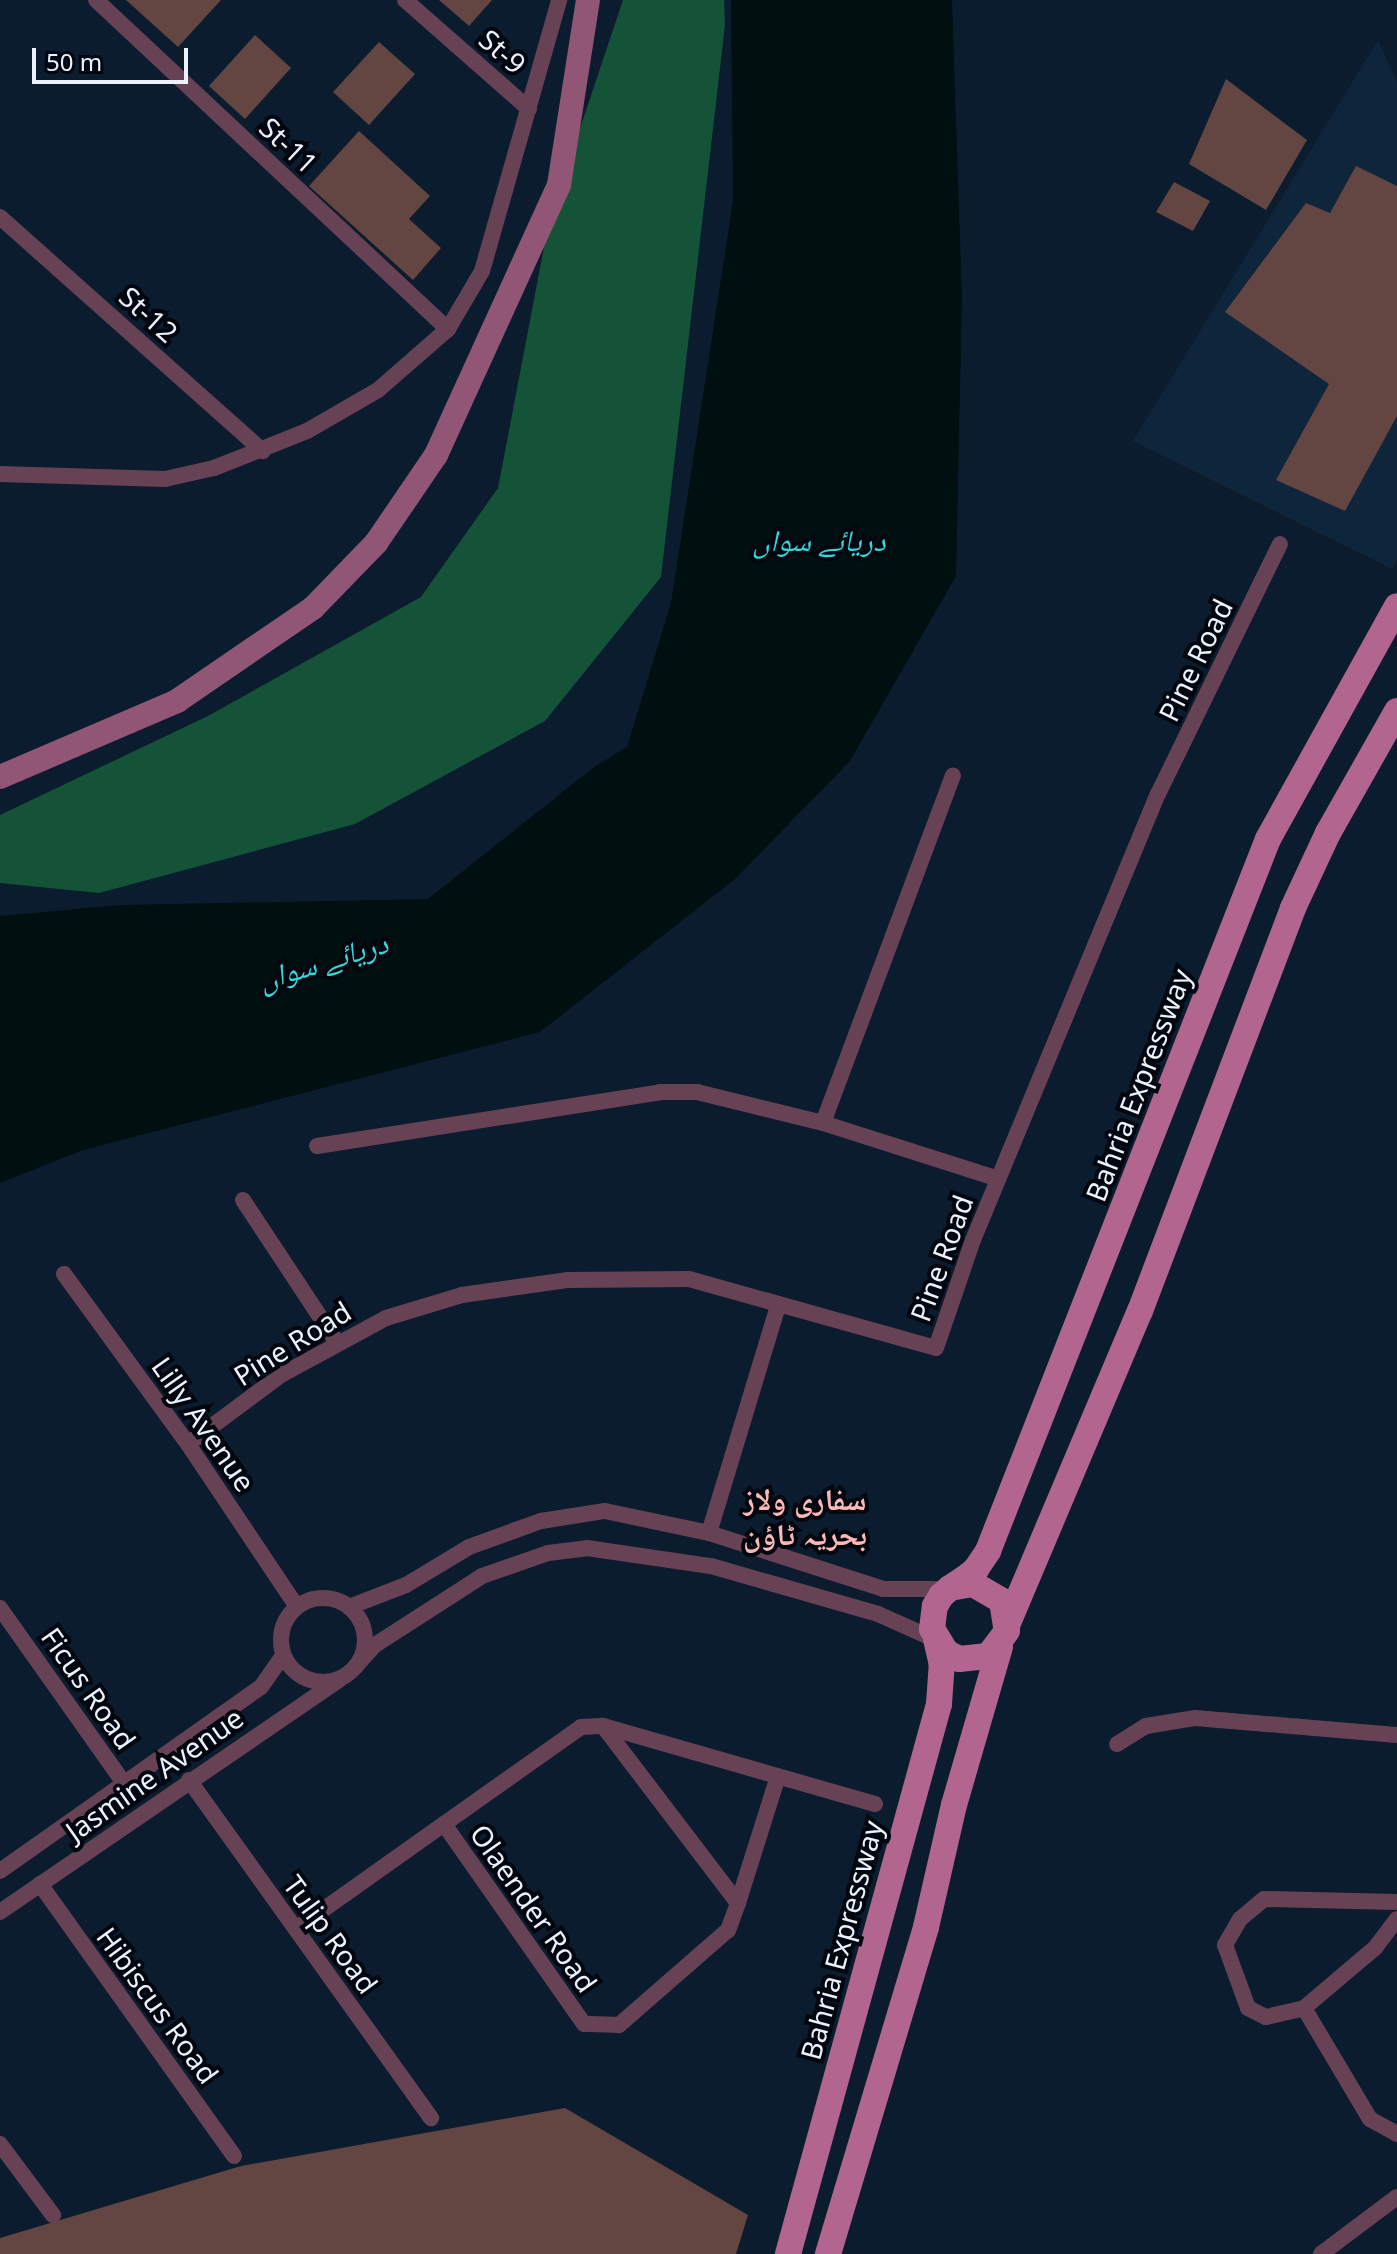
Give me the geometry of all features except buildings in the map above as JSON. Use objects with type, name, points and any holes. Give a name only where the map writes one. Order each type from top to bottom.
[{"type":"main road","points":[[0,777],[177,701],[313,608],[376,543],[436,455],[559,185],[588,0]]},
{"type":"main road","name":"Bahria Expressway","points":[[950,1588],[976,1569],[988,1551],[1268,839],[1397,606]]},
{"type":"main road","points":[[828,2254],[926,1927],[954,1805],[1004,1635],[1140,1311],[1293,908],[1328,833],[1397,711]]},
{"type":"main road","points":[[984,1586],[1002,1601],[1004,1635],[988,1656],[959,1659],[936,1640],[932,1618],[950,1588],[984,1586]]},
{"type":"main road","name":"Bahria Expressway","points":[[788,2254],[939,1704],[942,1665],[936,1640]]},
{"type":"street","name":"St-11","points":[[96,0],[448,329]]},
{"type":"street","name":"St-9","points":[[405,0],[529,109]]},
{"type":"street","points":[[0,474],[165,479],[263,451],[378,390],[448,329],[482,271],[559,0]]},
{"type":"street","name":"St-12","points":[[0,217],[263,451]]},
{"type":"street","name":"Pine Road","points":[[188,1444],[336,1341],[386,1318],[462,1295],[567,1280],[689,1279],[936,1348],[998,1179],[1158,794],[1280,544]]},
{"type":"street","points":[[823,1123],[953,776]]},
{"type":"street","points":[[317,1146],[660,1092],[697,1092],[823,1123],[998,1179]]},
{"type":"street","points":[[243,1200],[336,1341]]},
{"type":"street","name":"Lilly Avenue","points":[[64,1274],[188,1444],[297,1607]]},
{"type":"street","points":[[709,1533],[778,1306]]},
{"type":"street","points":[[349,1607],[406,1585],[469,1547],[541,1521],[605,1511],[709,1533],[883,1589],[950,1588]]},
{"type":"street","points":[[356,1666],[365,1646],[362,1624],[349,1607],[328,1598],[297,1607],[281,1634],[283,1656],[296,1674],[317,1682],[339,1680],[356,1666],[375,1645],[482,1576],[548,1553],[587,1548],[711,1566],[895,1619],[936,1640]]},
{"type":"street","name":"Ficus Road","points":[[0,1608],[5,1627],[124,1783]]},
{"type":"street","name":"Jasmine Avenue","points":[[0,1871],[261,1687],[283,1656]]},
{"type":"street","name":"Jasmine Avenue","points":[[0,1912],[339,1680]]},
{"type":"street","points":[[1117,1744],[1146,1726],[1195,1718],[1397,1735]]},
{"type":"street","points":[[603,1726],[875,1804]]},
{"type":"street","points":[[603,1726],[738,1903]]},
{"type":"street","name":"Olaender Road","points":[[603,1726],[581,1727],[444,1824],[584,2024],[619,2025],[728,1930],[738,1903]]},
{"type":"street","points":[[738,1903],[778,1776]]},
{"type":"street","name":"Tulip Road","points":[[189,1780],[431,2118]]},
{"type":"street","points":[[296,1929],[444,1824]]},
{"type":"street","name":"Hibiscus Road","points":[[40,1884],[234,2156]]},
{"type":"street","points":[[1397,1902],[1286,1896],[1264,1899],[1240,1919],[1225,1945],[1248,2008],[1266,2017],[1304,2008],[1375,1948],[1397,1919]]},
{"type":"street","points":[[1304,2008],[1370,2119],[1397,2134]]},
{"type":"street","points":[[0,2144],[53,2215]]},
{"type":"street","points":[[1321,2254],[1397,2197]]},
{"type":"shaded area","points":[[1378,40],[1397,82],[1397,559],[1392,569],[1133,441]]},
{"type":"green space","points":[[623,0],[724,0],[725,25],[661,577],[545,721],[355,824],[99,893],[0,883],[0,815],[208,716],[421,597],[498,488],[549,221]]},
{"type":"water","name":"دریائے سواں","points":[[731,0],[952,0],[962,298],[956,576],[850,761],[735,879],[540,1032],[83,1150],[0,1183],[0,916],[120,905],[428,899],[594,767],[627,747],[671,603],[733,201]]},
{"type":"district","name":"سفاری ولاز بحریہ ٹاؤن","points":[[805,1516]]}]
